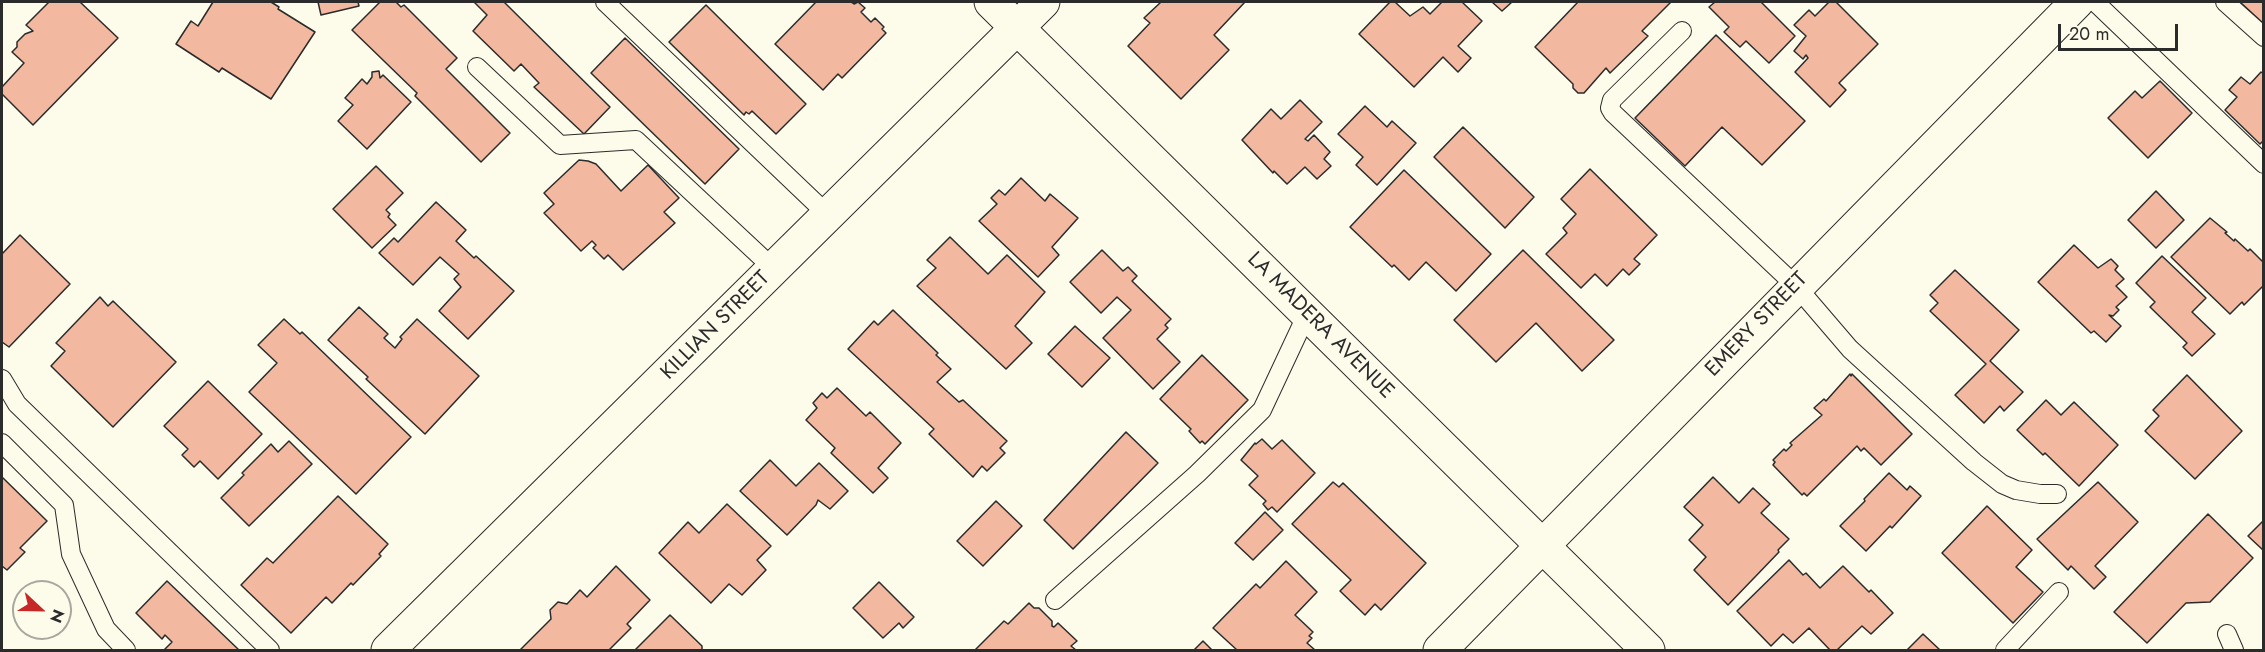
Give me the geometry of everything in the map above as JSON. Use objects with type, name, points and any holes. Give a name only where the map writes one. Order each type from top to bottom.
[{"type":"street","name":"LA MADERA AVENUE","points":[[991,2],[1648,651]]},
{"type":"street","name":"KILLIAN STREET","points":[[388,651],[1043,2]]},
{"type":"street","name":"EMERY STREET","points":[[1440,651],[2077,2]]},
{"type":"lane","points":[[605,2],[828,215]]},
{"type":"lane","points":[[2095,2],[2264,164]]},
{"type":"lane","points":[[2225,2],[2264,37]]},
{"type":"lane","points":[[1682,31],[1612,100],[1610,108],[1613,113],[1796,286],[1850,350],[1983,470],[2002,484],[2016,490],[2057,494]]},
{"type":"lane","points":[[477,67],[560,145],[636,140],[774,269]]},
{"type":"lane","points":[[1055,600],[1197,474],[1262,410],[1307,314]]},
{"type":"lane","points":[[2,379],[17,405],[270,651]]},
{"type":"lane","points":[[2,443],[64,505],[71,554],[106,629],[126,651]]},
{"type":"lane","points":[[2005,651],[2059,592]]},
{"type":"building","points":[[49,2],[80,2],[118,38],[33,125],[2,94],[2,87],[24,63],[12,52],[17,47],[17,42],[25,34],[33,31],[26,25]]},
{"type":"building","points":[[213,2],[271,2],[279,7],[278,9],[315,32],[271,99],[222,68],[219,72],[176,44],[191,21],[198,26]]},
{"type":"building","points":[[318,2],[358,2],[359,6],[321,15]]},
{"type":"building","points":[[380,2],[396,2],[401,7],[404,5],[457,58],[446,69],[510,133],[481,162],[415,96],[417,93],[352,30]]},
{"type":"building","points":[[474,2],[504,2],[610,107],[584,134],[534,87],[539,83],[521,64],[514,71],[473,31],[487,15]]},
{"type":"building","points":[[816,2],[851,2],[854,4],[858,2],[865,8],[861,12],[871,22],[875,18],[884,27],[882,29],[886,33],[842,78],[838,74],[823,90],[775,44]]},
{"type":"building","points":[[1161,2],[1245,2],[1214,35],[1229,50],[1181,99],[1128,46],[1150,23],[1144,18]]},
{"type":"building","points":[[1390,2],[1395,2],[1410,16],[1423,7],[1430,14],[1442,2],[1462,2],[1482,21],[1458,46],[1471,58],[1458,72],[1443,57],[1414,87],[1359,34]]},
{"type":"building","points":[[1492,2],[1512,2],[1502,11]]},
{"type":"building","points":[[1578,2],[1671,2],[1642,31],[1648,36],[1610,73],[1606,68],[1584,93],[1578,93],[1573,88],[1573,84],[1535,47]]},
{"type":"building","points":[[1715,2],[1761,2],[1795,36],[1769,63],[1746,41],[1740,47],[1724,32],[1729,27],[1709,7]]},
{"type":"building","points":[[1829,2],[1836,2],[1878,44],[1839,83],[1846,90],[1830,107],[1795,72],[1808,58],[1806,55],[1803,59],[1794,51],[1806,36],[1794,25],[1809,10],[1815,16]]},
{"type":"building","points":[[2240,2],[2264,2],[2264,24]]},
{"type":"building","points":[[706,5],[806,104],[776,134],[752,111],[744,115],[669,42]]},
{"type":"building","points":[[1716,35],[1805,121],[1762,165],[1722,127],[1685,166],[1635,118]]},
{"type":"building","points":[[625,38],[739,149],[705,184],[591,73]]},
{"type":"building","points":[[379,71],[380,78],[383,75],[411,102],[367,149],[338,121],[353,105],[345,98],[362,79],[367,84],[372,77],[372,72]]},
{"type":"building","points":[[2261,72],[2264,74],[2264,140],[2260,144],[2225,110],[2237,97],[2229,90],[2241,77],[2250,84]]},
{"type":"building","points":[[2160,81],[2192,113],[2148,158],[2108,118],[2135,91],[2142,98]]},
{"type":"building","points":[[1300,100],[1322,122],[1305,139],[1308,141],[1314,135],[1330,152],[1324,159],[1331,166],[1317,179],[1305,167],[1287,184],[1274,171],[1273,173],[1242,140],[1271,109],[1281,119]]},
{"type":"building","points":[[1365,106],[1387,127],[1392,121],[1416,143],[1377,185],[1356,165],[1363,157],[1338,134]]},
{"type":"building","points":[[1463,127],[1534,197],[1505,228],[1434,157]]},
{"type":"building","points":[[579,160],[596,164],[621,191],[648,165],[679,198],[664,212],[675,223],[623,270],[608,255],[604,259],[593,248],[596,245],[592,241],[581,251],[544,213],[554,204],[544,193]]},
{"type":"building","points":[[376,166],[403,193],[386,210],[390,214],[388,217],[396,225],[372,248],[333,209]]},
{"type":"building","points":[[1590,169],[1657,235],[1634,259],[1640,264],[1629,275],[1623,269],[1607,286],[1595,274],[1581,288],[1546,254],[1567,233],[1563,228],[1576,214],[1561,199]]},
{"type":"building","points":[[1404,170],[1491,254],[1456,291],[1426,262],[1409,280],[1350,227]]},
{"type":"building","points":[[1021,178],[1045,201],[1050,194],[1078,218],[1052,247],[1059,255],[1038,277],[979,221],[997,204],[991,198],[999,190],[1005,195]]},
{"type":"building","points":[[2156,191],[2184,220],[2156,248],[2128,220]]},
{"type":"building","points":[[436,202],[466,230],[456,241],[514,291],[468,339],[439,311],[461,287],[454,279],[459,274],[440,257],[413,285],[379,253],[394,238],[398,242]]},
{"type":"building","points":[[2210,218],[2234,241],[2235,239],[2248,251],[2250,249],[2264,263],[2264,285],[2244,305],[2242,302],[2230,314],[2171,257]]},
{"type":"building","points":[[20,235],[70,284],[9,347],[2,342],[2,254]]},
{"type":"building","points":[[950,237],[988,274],[1007,255],[1045,292],[1015,326],[1032,343],[1006,369],[917,286],[936,268],[927,260]]},
{"type":"building","points":[[2074,245],[2098,268],[2111,259],[2118,266],[2115,270],[2124,279],[2116,286],[2127,297],[2116,307],[2119,310],[2113,316],[2109,315],[2121,326],[2106,342],[2094,331],[2091,333],[2038,282]]},
{"type":"building","points":[[1102,250],[1123,271],[1128,267],[1137,276],[1132,281],[1171,319],[1165,325],[1168,328],[1157,339],[1180,362],[1153,389],[1103,338],[1131,310],[1117,297],[1101,313],[1070,282]]},
{"type":"building","points":[[1523,250],[1614,340],[1582,371],[1536,323],[1496,362],[1454,320]]},
{"type":"building","points":[[2162,256],[2206,298],[2192,312],[2215,334],[2192,356],[2183,347],[2187,343],[2150,307],[2155,302],[2136,283]]},
{"type":"building","points":[[1955,270],[2019,330],[1990,361],[2023,392],[2004,411],[2000,406],[1984,423],[1955,395],[1986,364],[1930,311],[1938,303],[1930,295]]},
{"type":"building","points":[[100,297],[108,306],[113,301],[176,362],[113,427],[51,366],[65,351],[56,343]]},
{"type":"building","points":[[359,307],[388,334],[384,338],[395,348],[402,339],[400,337],[417,319],[479,376],[425,434],[328,340]]},
{"type":"building","points":[[893,310],[938,353],[936,355],[951,369],[937,382],[959,402],[963,400],[1007,441],[1000,448],[1005,453],[987,471],[982,466],[973,477],[929,434],[934,429],[848,349],[874,321],[878,325]]},
{"type":"building","points":[[284,319],[300,334],[302,332],[411,437],[356,494],[249,392],[277,363],[258,345]]},
{"type":"building","points":[[1075,326],[1110,358],[1082,387],[1048,354]]},
{"type":"building","points":[[1202,355],[1248,400],[1205,444],[1202,441],[1200,443],[1189,431],[1191,429],[1160,399]]},
{"type":"building","points":[[1850,374],[1912,434],[1881,465],[1864,448],[1861,451],[1857,446],[1807,496],[1804,493],[1802,495],[1773,465],[1775,462],[1773,460],[1784,449],[1786,451],[1792,445],[1790,443],[1822,415],[1814,408],[1824,399],[1826,401]]},
{"type":"building","points":[[2187,375],[2242,431],[2195,479],[2145,431],[2159,416],[2153,410]]},
{"type":"building","points":[[208,381],[262,434],[218,479],[200,461],[194,467],[182,455],[188,449],[164,426]]},
{"type":"building","points":[[837,388],[866,416],[870,412],[901,443],[878,468],[888,478],[873,493],[831,453],[835,448],[806,420],[817,408],[813,403],[822,393],[827,398]]},
{"type":"building","points":[[2046,400],[2061,415],[2074,402],[2118,445],[2079,486],[2017,430]]},
{"type":"building","points":[[1126,432],[1158,463],[1073,549],[1044,520]]},
{"type":"building","points":[[1262,439],[1272,449],[1282,440],[1315,473],[1277,512],[1272,507],[1268,510],[1263,504],[1266,501],[1249,485],[1258,476],[1241,460],[1255,443]]},
{"type":"building","points":[[289,441],[312,464],[249,526],[221,498],[271,444],[278,452]]},
{"type":"building","points":[[770,460],[796,486],[819,463],[848,491],[830,509],[818,500],[816,505],[787,535],[740,491]]},
{"type":"building","points":[[1889,473],[1907,490],[1910,486],[1921,496],[1892,528],[1890,526],[1866,551],[1840,526]]},
{"type":"building","points":[[2,477],[47,521],[20,548],[25,552],[7,570],[2,566]]},
{"type":"building","points":[[1713,477],[1739,503],[1753,488],[1770,504],[1761,513],[1789,539],[1728,605],[1694,570],[1706,557],[1689,540],[1703,525],[1684,507]]},
{"type":"building","points":[[1333,482],[1339,487],[1343,483],[1426,563],[1381,610],[1375,604],[1365,615],[1340,591],[1351,580],[1292,524]]},
{"type":"building","points":[[2098,482],[2138,522],[2095,566],[2106,577],[2094,589],[2071,566],[2068,570],[2037,539]]},
{"type":"building","points":[[338,496],[388,544],[379,554],[381,556],[353,585],[351,583],[332,603],[326,597],[291,633],[241,585],[267,558],[273,563]]},
{"type":"building","points":[[996,501],[1022,526],[983,566],[957,541]]},
{"type":"building","points":[[727,504],[771,546],[757,560],[766,570],[742,595],[729,584],[711,603],[659,553],[688,522],[699,533]]},
{"type":"building","points":[[1987,506],[2032,550],[2016,567],[2043,592],[2013,623],[1942,553]]},
{"type":"building","points":[[1265,512],[1283,530],[1253,560],[1235,543]]},
{"type":"building","points":[[2208,514],[2253,558],[2210,602],[2186,603],[2147,643],[2114,612]]},
{"type":"building","points":[[2264,520],[2264,551],[2248,536]]},
{"type":"building","points":[[1789,560],[1820,588],[1843,566],[1893,613],[1871,634],[1862,626],[1837,650],[1830,650],[1809,628],[1793,643],[1783,634],[1771,646],[1737,611]]},
{"type":"building","points":[[1286,561],[1317,592],[1295,615],[1313,632],[1309,636],[1312,638],[1307,643],[1315,650],[1237,650],[1213,628],[1256,584],[1260,588]]},
{"type":"building","points":[[616,566],[650,600],[627,624],[631,628],[609,650],[520,650],[551,619],[550,610],[558,602],[567,604],[580,590],[587,597]]},
{"type":"building","points":[[167,581],[239,650],[164,650],[172,642],[165,635],[162,639],[136,613]]},
{"type":"building","points":[[879,582],[914,617],[903,628],[899,623],[883,638],[853,608]]},
{"type":"building","points":[[1029,603],[1034,608],[1039,608],[1052,621],[1052,626],[1058,623],[1077,641],[1071,646],[1076,650],[975,650],[1004,621],[1008,624]]},
{"type":"building","points":[[670,615],[702,646],[702,650],[635,650]]},
{"type":"building","points":[[1923,634],[1940,650],[1907,650]]},
{"type":"building","points":[[1203,641],[1212,650],[1194,650]]}]
